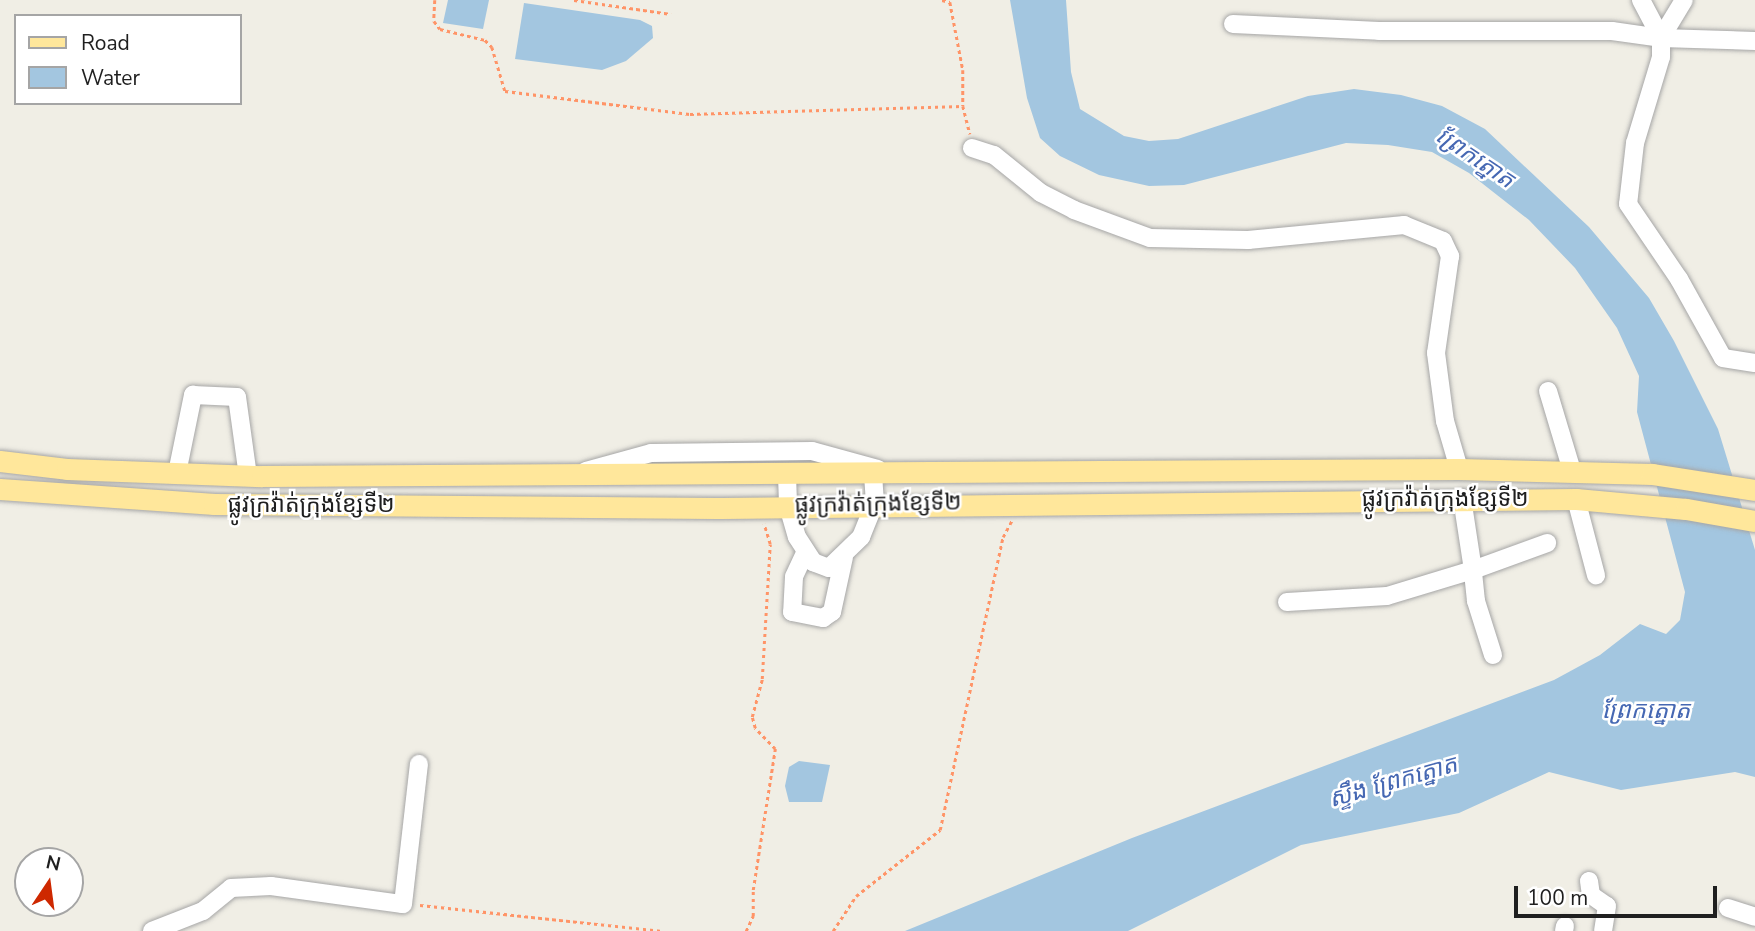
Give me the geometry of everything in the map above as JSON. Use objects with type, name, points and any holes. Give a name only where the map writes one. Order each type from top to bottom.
[{"type":"main road","name":"ផ្លូវក្រវ៉ាត់ក្រុងខ្សែទី២","points":[[0,461],[248,476],[721,476],[1459,469],[1607,471],[1755,490]]},
{"type":"main road","points":[[1174,472],[1175,500]]},
{"type":"main road","points":[[721,476],[722,508]]},
{"type":"main road","name":"ផ្លូវក្រវ៉ាត់ក្រុងខ្សែទី២","points":[[0,489],[214,504],[722,508],[875,503],[1576,499],[1755,521]]},
{"type":"street","points":[[1641,0],[1648,18],[1661,38]]},
{"type":"street","points":[[1684,0],[1661,38],[1661,57],[1635,143],[1628,204],[1679,279],[1723,358],[1755,363]]},
{"type":"street","points":[[1233,24],[1379,32],[1612,31],[1661,38],[1755,41]]},
{"type":"street","points":[[972,148],[994,155],[1041,193],[1074,211],[1150,238],[1248,240],[1404,225],[1443,241],[1450,256],[1436,353],[1445,421],[1459,469]]},
{"type":"street","points":[[1548,391],[1572,471]]},
{"type":"street","points":[[177,473],[193,395],[237,397],[248,476]]},
{"type":"street","points":[[572,476],[652,453],[831,453],[882,473],[875,503],[861,537],[844,557],[829,568],[813,562],[805,553],[788,506],[787,475]]},
{"type":"street","points":[[1462,498],[1474,570],[1476,601],[1493,655]]},
{"type":"street","points":[[1576,499],[1596,575]]},
{"type":"street","points":[[1287,602],[1387,596],[1474,570],[1547,543]]},
{"type":"street","points":[[805,553],[794,577],[792,612],[823,618],[832,612],[844,557]]},
{"type":"street","points":[[152,931],[203,911],[231,888],[271,886],[403,904],[419,764]]},
{"type":"street","points":[[1589,881],[1591,895],[1607,906],[1603,931]]},
{"type":"street","points":[[1728,908],[1755,917]]},
{"type":"path","points":[[435,0],[434,21],[440,29],[485,40],[492,47],[505,91],[690,114],[963,106]]},
{"type":"path","points":[[575,0],[671,14]]},
{"type":"path","points":[[942,0],[950,2],[963,70],[963,106],[972,148]]},
{"type":"path","points":[[833,931],[864,889],[940,830],[1003,537],[1022,502]]},
{"type":"path","points":[[746,931],[753,916],[755,868],[775,749],[755,729],[752,717],[762,679],[769,544],[759,507]]},
{"type":"path","points":[[403,904],[663,931]]},
{"type":"water","points":[[448,0],[489,0],[483,29],[443,23]]},
{"type":"water","points":[[1010,0],[1066,0],[1071,72],[1080,109],[1124,136],[1149,141],[1178,139],[1308,96],[1354,89],[1401,95],[1442,106],[1485,129],[1589,227],[1649,298],[1674,341],[1718,429],[1755,550],[1755,777],[1735,772],[1621,790],[1549,772],[1459,813],[1301,845],[1128,931],[905,931],[1132,838],[1554,680],[1600,655],[1640,624],[1666,634],[1680,620],[1685,592],[1637,412],[1639,376],[1617,328],[1575,268],[1529,220],[1469,173],[1432,152],[1388,145],[1346,143],[1184,185],[1149,186],[1099,175],[1060,156],[1040,138],[1027,98]]},
{"type":"water","points":[[524,3],[640,20],[652,26],[653,38],[626,61],[602,70],[515,59]]},
{"type":"water","points":[[799,761],[830,765],[822,802],[789,802],[785,786],[789,767]]},
{"type":"water label","name":"ព្រែកត្នោត","points":[[1475,158]]},
{"type":"water label","name":"ព្រែកត្នោត","points":[[1646,711]]},
{"type":"water label","name":"ស្ទឹង ព្រែកត្នោត","points":[[1393,782]]}]
